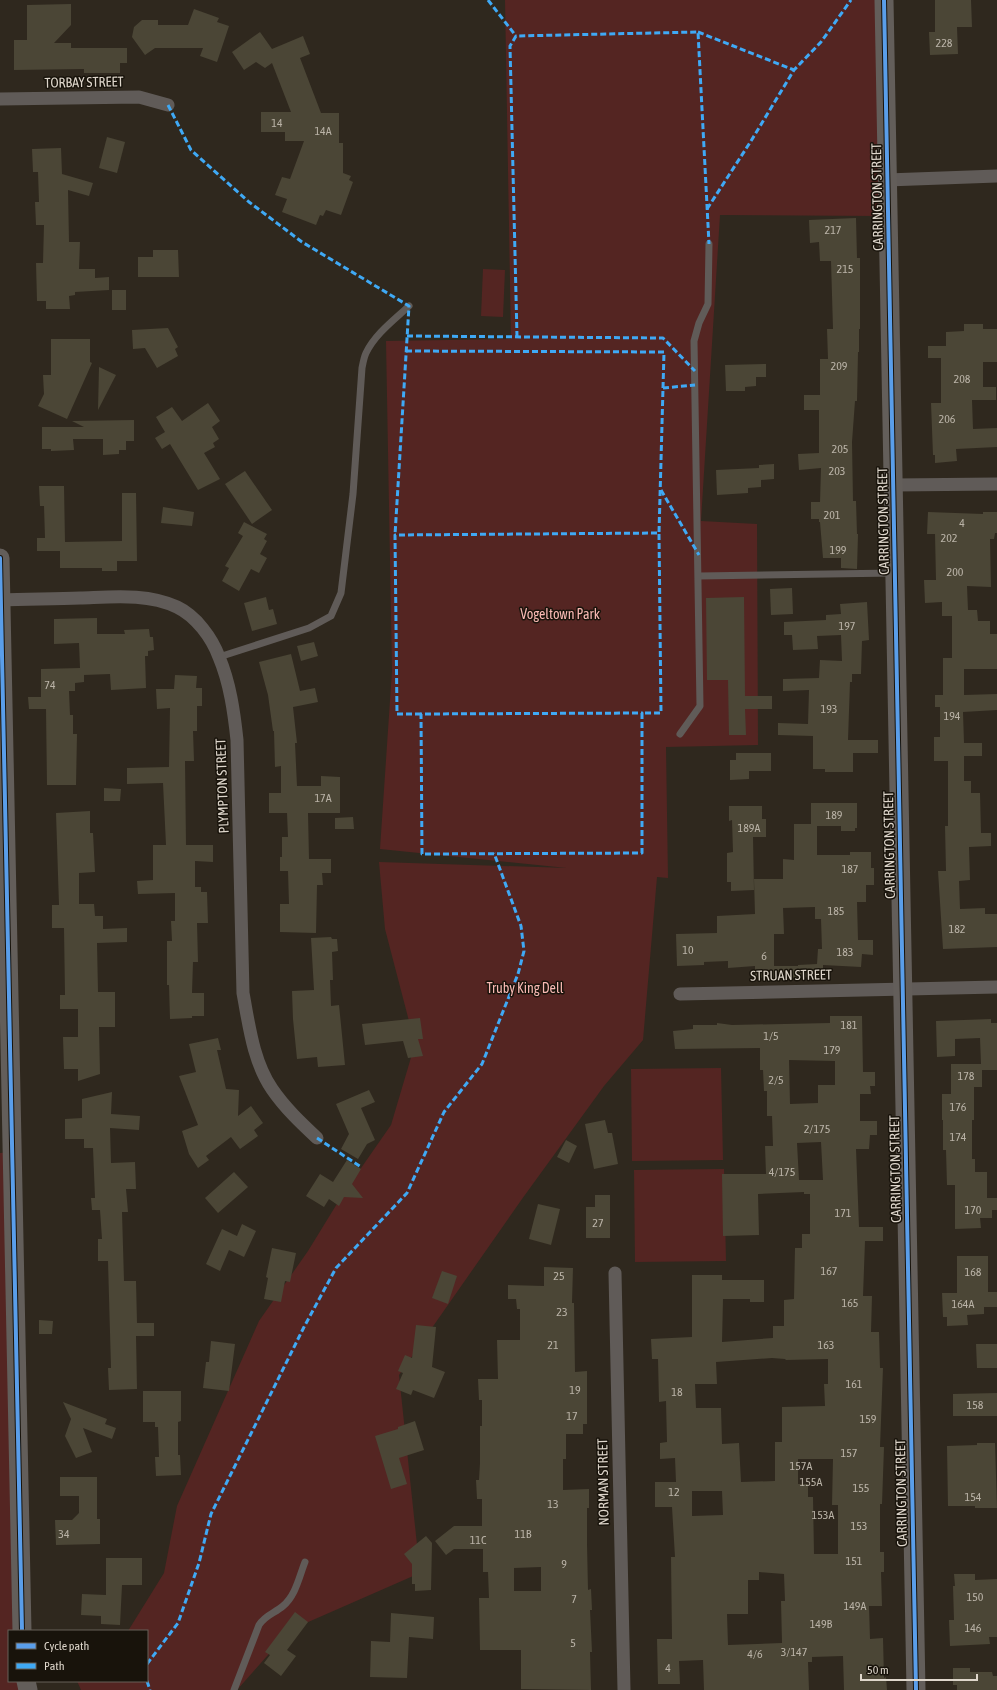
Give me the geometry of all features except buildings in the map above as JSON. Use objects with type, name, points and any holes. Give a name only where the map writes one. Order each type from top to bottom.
[{"type":"main road","name":"CARRINGTON STREET","points":[[884,0],[916,1690]]},
{"type":"main road","points":[[0,558],[22,1630]]},
{"type":"street","name":"TORBAY STREET","points":[[0,99],[139,97],[168,105]]},
{"type":"street","points":[[888,180],[997,176]]},
{"type":"street","points":[[894,485],[997,484]]},
{"type":"street","name":"PLYMPTON STREET","points":[[1,600],[112,597],[137,597],[160,600],[178,607],[194,620],[209,637],[219,657],[232,699],[238,740],[244,993],[249,1026],[256,1056],[271,1088],[290,1113],[317,1138]]},
{"type":"street","name":"STRUAN STREET","points":[[680,994],[997,987]]},
{"type":"street","name":"NORMAN STREET","points":[[615,1273],[624,1690]]},
{"type":"lane","points":[[680,734],[700,706],[694,341],[699,323],[708,304],[709,244]]},
{"type":"lane","points":[[219,657],[309,628],[331,616],[341,593],[352,494],[362,368],[366,353],[374,341],[409,306]]},
{"type":"lane","points":[[699,576],[895,573]]},
{"type":"lane","points":[[234,1690],[259,1625],[264,1618],[282,1607],[291,1597],[305,1562]]},
{"type":"green space","name":"Vogeltown Park","points":[[505,0],[877,0],[880,216],[720,215],[701,521],[757,524],[758,745],[666,747],[668,878],[657,877],[643,1040],[604,1086],[522,1199],[399,1375],[420,1573],[290,1630],[237,1690],[81,1690],[77,1682],[148,1682],[148,1630],[129,1630],[164,1573],[177,1506],[259,1321],[308,1251],[343,1194],[391,1125],[415,1044],[385,929],[379,862],[567,868],[380,849],[392,671],[386,341],[511,339]]},
{"type":"green space","points":[[483,269],[505,270],[503,317],[481,316]]},
{"type":"green space","points":[[721,1068],[723,1160],[632,1161],[631,1069]]},
{"type":"green space","points":[[14,1152],[20,1630],[8,1630],[8,1682],[22,1682],[22,1690],[0,1690],[0,1153]]},
{"type":"green space","points":[[724,1169],[726,1261],[635,1262],[634,1170]]},
{"type":"marked path","points":[[488,0],[516,36]]},
{"type":"marked path","points":[[707,209],[751,141],[794,70],[821,42],[851,0]]},
{"type":"marked path","points":[[698,32],[794,70]]},
{"type":"marked path","points":[[517,337],[510,46],[516,36],[698,32],[709,244]]},
{"type":"marked path","points":[[168,105],[191,150],[249,202],[302,242],[409,306],[395,535]]},
{"type":"marked path","points":[[407,336],[663,338],[695,371]]},
{"type":"marked path","points":[[406,351],[664,352],[659,533]]},
{"type":"marked path","points":[[663,388],[695,385]]},
{"type":"marked path","points":[[661,490],[699,555]]},
{"type":"marked path","points":[[421,714],[397,714],[395,535],[659,533],[661,713],[642,713]]},
{"type":"marked path","points":[[642,713],[642,853],[422,854],[421,714],[642,713]]},
{"type":"marked path","points":[[148,1663],[178,1623],[199,1563],[211,1514],[304,1327],[336,1268],[407,1193],[444,1112],[482,1064],[518,974],[524,951],[521,926],[494,853]]},
{"type":"marked path","points":[[317,1138],[361,1167]]},
{"type":"marked path","points":[[147,1682],[150,1690]]},
{"type":"cycle path","points":[[884,0],[916,1690]]},
{"type":"cycle path","points":[[0,558],[22,1630]]},
{"type":"park label","name":"Truby King Dell","points":[[525,988]]}]
